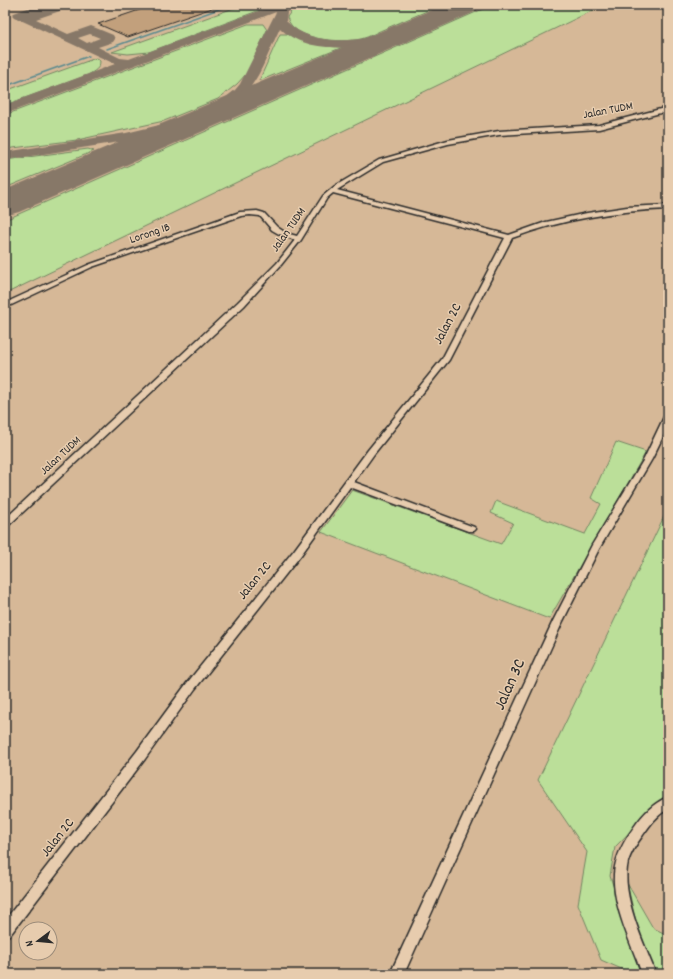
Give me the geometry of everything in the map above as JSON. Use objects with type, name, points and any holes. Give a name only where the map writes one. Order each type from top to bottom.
[{"type":"street","name":"Jalan TUDM","points":[[6,525],[241,304],[279,264],[299,239],[325,197],[332,191],[381,161],[442,144],[499,133],[607,126],[668,110]]},
{"type":"street","points":[[332,191],[509,237],[544,225],[593,213],[622,208],[668,207]]},
{"type":"street","name":"Lorong 1B","points":[[5,306],[90,266],[240,214],[255,212],[260,213],[280,232],[299,239]]},
{"type":"street","name":"Jalan 2C","points":[[5,930],[141,755],[191,686],[293,558],[348,483],[445,360],[509,237]]},
{"type":"street","name":"Jalan 3C","points":[[397,974],[558,621],[595,548],[648,459],[668,417]]},
{"type":"street","points":[[348,483],[471,529]]},
{"type":"street","points":[[649,974],[624,904],[620,887],[620,866],[631,839],[652,813],[668,803]]},
{"type":"shaded area","points":[[5,5],[668,5],[668,974],[5,974]]},
{"type":"green space","points":[[242,5],[265,5],[260,10],[149,52],[128,54],[112,52]]},
{"type":"green space","points":[[296,5],[441,5],[364,38],[342,41],[308,36],[298,31],[291,25],[287,17]]},
{"type":"green space","points":[[492,5],[604,5],[5,294],[5,220]]},
{"type":"green space","points":[[248,24],[263,24],[267,30],[247,73],[237,84],[218,99],[164,121],[77,140],[5,149],[5,115]]},
{"type":"green space","points":[[280,34],[287,34],[309,42],[343,47],[259,81]]},
{"type":"green space","points":[[96,58],[100,61],[99,66],[88,75],[5,105],[5,91]]},
{"type":"green space","points":[[88,149],[94,151],[5,188],[5,160]]},
{"type":"green space","points":[[616,442],[646,452],[549,619],[321,532],[352,490],[501,544],[513,523],[491,513],[496,501],[585,534],[601,504],[591,498]]},
{"type":"green space","points":[[668,508],[668,675],[664,677],[668,697],[668,793],[615,847],[610,876],[641,974],[633,974],[601,960],[578,904],[587,852],[538,780]]},
{"type":"green space","points":[[627,883],[653,928],[668,935],[668,974],[653,974],[637,926]]},
{"type":"building","points":[[154,5],[218,6],[128,37],[98,24]]},
{"type":"waterway","points":[[107,49],[230,5]]},
{"type":"waterway","points":[[6,86],[89,56]]},
{"type":"taxiway","points":[[26,18],[56,9],[47,5],[18,15],[67,38]]},
{"type":"taxiway","points":[[131,63],[285,5]]},
{"type":"taxiway","points":[[280,15],[282,11],[289,5]]},
{"type":"taxiway","points":[[217,110],[240,93],[246,85],[280,15]]},
{"type":"taxiway","points":[[280,15],[280,22],[290,32],[303,38],[319,42],[336,44],[354,43],[386,39],[399,35]]},
{"type":"taxiway","points":[[67,38],[91,30],[109,38],[87,47]]},
{"type":"taxiway","points":[[67,38],[117,61],[131,63]]},
{"type":"taxiway","points":[[5,110],[131,63]]},
{"type":"taxiway","points":[[5,156],[126,137],[180,124],[234,106]]},
{"type":"runway","points":[[5,204],[467,5]]}]
